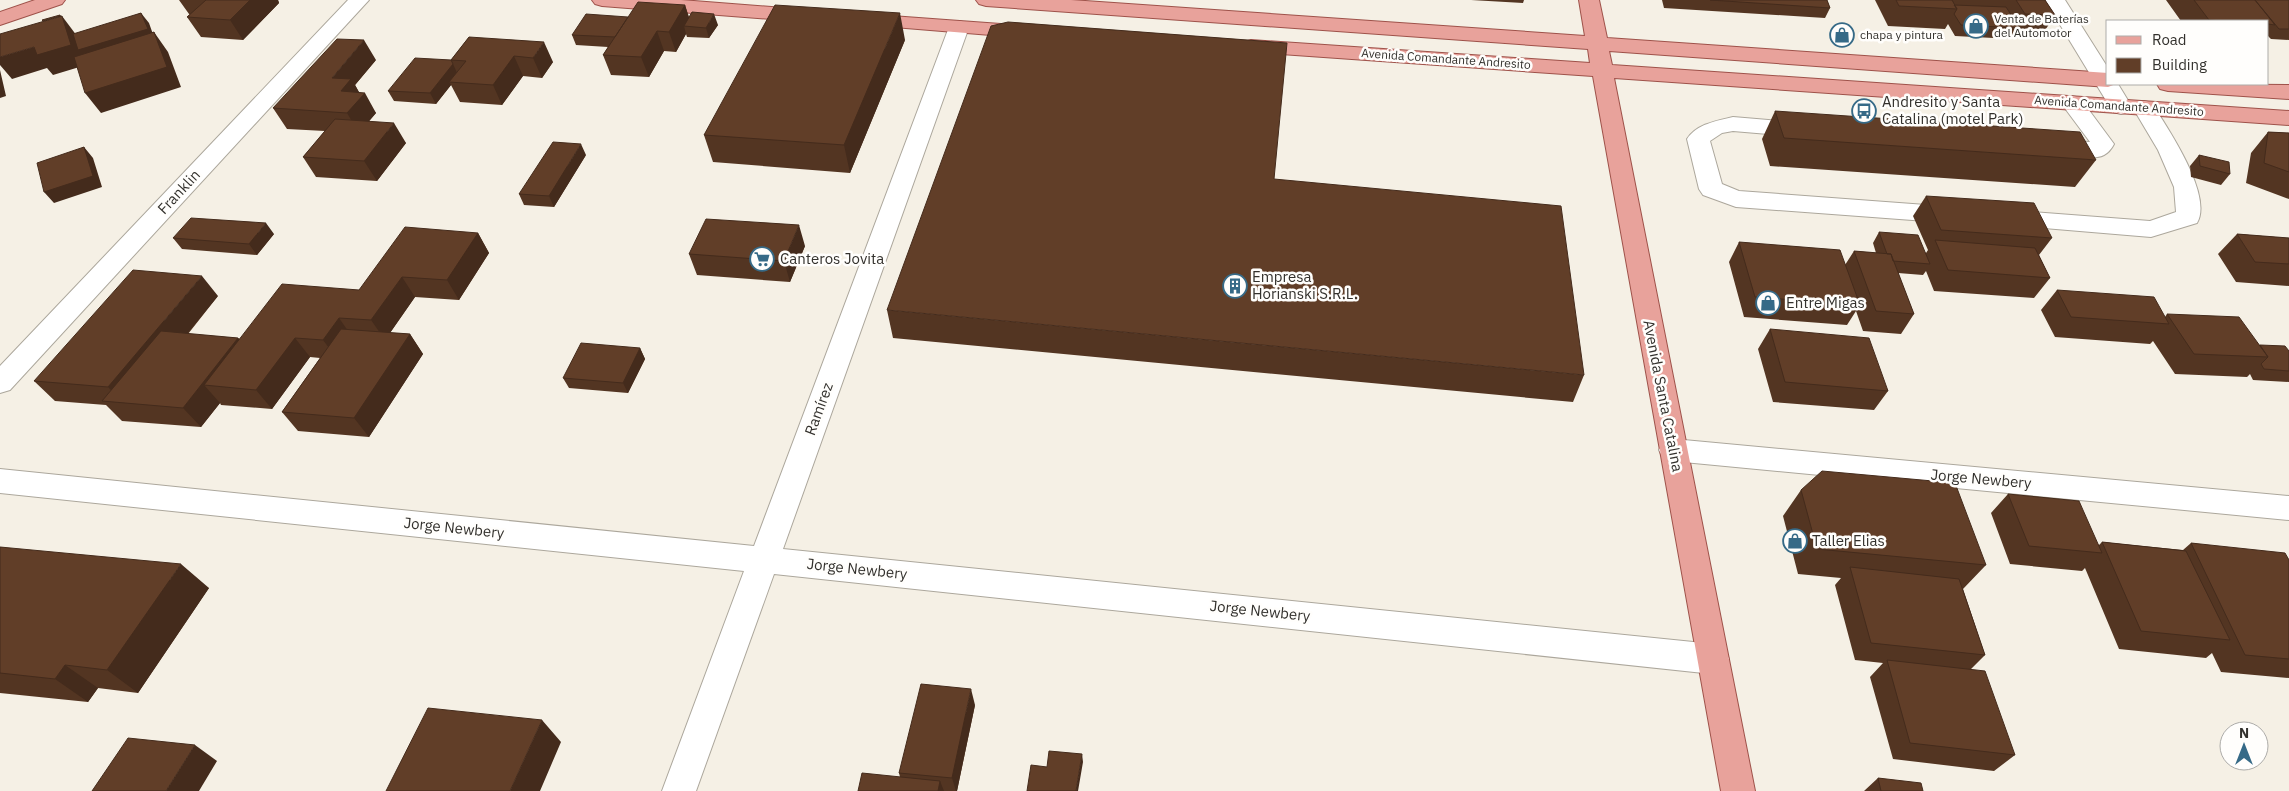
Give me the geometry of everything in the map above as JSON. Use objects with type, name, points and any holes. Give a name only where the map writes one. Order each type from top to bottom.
[{"type":"main road","points":[[3,17],[36,0]]},
{"type":"main road","points":[[3,17],[55,0]]},
{"type":"main road","points":[[602,0],[1048,33]]},
{"type":"main road","name":"Avenida Comandante Andresito","points":[[986,0],[2072,103],[2289,118]]},
{"type":"main road","name":"Avenida Santa Catalina","points":[[1589,0],[1738,791]]},
{"type":"main road","name":"Avenida Comandante Andresito","points":[[1236,45],[1599,57],[2106,79]]},
{"type":"main road","name":"Avenida Comandante Andresito","points":[[2183,85],[2289,92]]},
{"type":"street","name":"Franklin","points":[[0,383],[359,0]]},
{"type":"street","points":[[2056,0],[2106,79]]},
{"type":"street","name":"Ramírez","points":[[679,791],[959,27]]},
{"type":"street","points":[[2109,85],[2121,107]]},
{"type":"street","points":[[2035,146],[2096,150],[2103,144],[2072,103]]},
{"type":"street","points":[[1829,131],[1733,124],[1715,128],[1698,139],[1711,190],[1736,199],[2151,229],[2188,217],[2186,187],[2169,150],[2144,108]]},
{"type":"street","name":"Jorge Newbery","points":[[1674,450],[2289,508]]},
{"type":"street","name":"Jorge Newbery","points":[[0,481],[1713,659]]},
{"type":"building","points":[[206,0],[250,0],[230,20],[187,17]]},
{"type":"building","points":[[1710,0],[1827,0],[1830,8]]},
{"type":"building","points":[[1896,0],[1952,0],[1957,9],[1899,6]]},
{"type":"building","points":[[2016,0],[2045,0],[2055,15],[2025,14]]},
{"type":"building","points":[[2194,0],[2255,0],[2275,25],[2269,24],[2269,20],[2209,20]]},
{"type":"building","points":[[2255,0],[2289,0],[2289,29],[2279,29]]},
{"type":"building","points":[[638,2],[685,5],[669,32],[657,31],[641,57],[603,55]]},
{"type":"building","points":[[775,5],[900,13],[844,145],[704,135]]},
{"type":"building","points":[[1954,5],[2006,7],[2020,28],[1961,25],[1954,14],[1957,9]]},
{"type":"building","points":[[692,12],[714,14],[706,28],[684,26]]},
{"type":"building","points":[[141,13],[148,29],[78,50],[73,34]]},
{"type":"building","points":[[586,14],[628,17],[615,37],[572,35]]},
{"type":"building","points":[[60,15],[43,21],[42,20]]},
{"type":"building","points":[[62,16],[71,45],[37,55],[34,47],[0,57],[0,34]]},
{"type":"building","points":[[1008,22],[1287,43],[1274,179],[1561,206],[1584,375],[887,310],[991,26]]},
{"type":"building","points":[[154,32],[167,67],[85,93],[74,57]]},
{"type":"building","points":[[469,37],[544,42],[533,58],[514,56],[493,85],[449,82],[466,61],[451,60]]},
{"type":"building","points":[[337,39],[364,40],[332,78],[351,79],[341,91],[365,93],[347,113],[273,108]]},
{"type":"building","points":[[415,58],[451,60],[453,64],[430,93],[388,91]]},
{"type":"building","points":[[1775,111],[2080,132],[2096,160],[1784,138]]},
{"type":"building","points":[[335,119],[394,123],[364,161],[303,157]]},
{"type":"building","points":[[2268,132],[2289,133],[2289,172],[2264,163]]},
{"type":"building","points":[[553,142],[581,144],[549,196],[519,194]]},
{"type":"building","points":[[84,147],[93,176],[44,192],[37,163]]},
{"type":"building","points":[[2199,155],[2229,162],[2230,174],[2200,166]]},
{"type":"building","points":[[1926,196],[2034,203],[2052,238],[1941,230]]},
{"type":"building","points":[[191,218],[266,223],[249,244],[173,238]]},
{"type":"building","points":[[706,219],[799,225],[784,261],[689,254]]},
{"type":"building","points":[[405,227],[478,233],[447,280],[402,277],[371,320],[339,318],[323,340],[295,338],[256,390],[204,385],[282,284],[359,290]]},
{"type":"building","points":[[1879,232],[1918,235],[1930,264],[1893,261],[1891,254],[1887,254]]},
{"type":"building","points":[[2237,234],[2289,238],[2289,264],[2255,262]]},
{"type":"building","points":[[1935,240],[2035,248],[2050,278],[1948,270]]},
{"type":"building","points":[[1739,242],[1840,250],[1860,305],[1755,297]]},
{"type":"building","points":[[1854,251],[1891,254],[1914,314],[1876,311]]},
{"type":"building","points":[[133,270],[202,276],[108,387],[34,381]]},
{"type":"building","points":[[2057,290],[2154,297],[2169,324],[2071,317]]},
{"type":"building","points":[[2167,314],[2239,317],[2268,357],[2194,354]]},
{"type":"building","points":[[341,329],[410,334],[354,418],[282,412]]},
{"type":"building","points":[[1770,329],[1869,338],[1888,391],[1785,382]]},
{"type":"building","points":[[161,331],[238,338],[183,408],[102,401]]},
{"type":"building","points":[[581,343],[640,348],[623,383],[563,378]]},
{"type":"building","points":[[2260,345],[2285,346],[2289,351],[2289,371],[2264,369],[2261,364],[2268,357]]},
{"type":"building","points":[[1822,471],[1955,483],[1986,565],[1817,549],[1801,490]]},
{"type":"building","points":[[2008,494],[2079,501],[2102,553],[2029,546]]},
{"type":"building","points":[[2102,542],[2186,551],[2230,640],[2141,631]]},
{"type":"building","points":[[2191,543],[2285,553],[2289,560],[2289,659],[2245,655]]},
{"type":"building","points":[[0,547],[181,564],[107,670],[65,665],[55,679],[0,673]]},
{"type":"building","points":[[1850,567],[1959,579],[1985,655],[1871,643]]},
{"type":"building","points":[[1887,660],[1985,671],[2015,755],[1910,743]]},
{"type":"building","points":[[921,684],[971,689],[952,778],[899,773]]},
{"type":"building","points":[[428,708],[542,720],[510,791],[386,791]]},
{"type":"building","points":[[128,738],[195,745],[166,791],[92,791]]},
{"type":"building","points":[[1049,751],[1082,754],[1076,791],[1027,791],[1031,765],[1047,767]]},
{"type":"building","points":[[862,773],[940,781],[938,791],[858,791]]},
{"type":"building","points":[[1878,778],[1921,783],[1923,791],[1881,791]]},
{"type":"place","name":"Venta de Baterías del Automotor","points":[[1976,26]]},
{"type":"place","name":"chapa y pintura","points":[[1842,35]]},
{"type":"place","name":"Andresito y Santa Catalina (motel Park)","points":[[1864,111]]},
{"type":"place","name":"Canteros Jovita","points":[[762,259]]},
{"type":"place","name":"Empresa Horianski S.R.L.","points":[[1235,286]]},
{"type":"place","name":"Entre Migas","points":[[1768,303]]},
{"type":"place","name":"Taller Elias","points":[[1795,541]]}]
